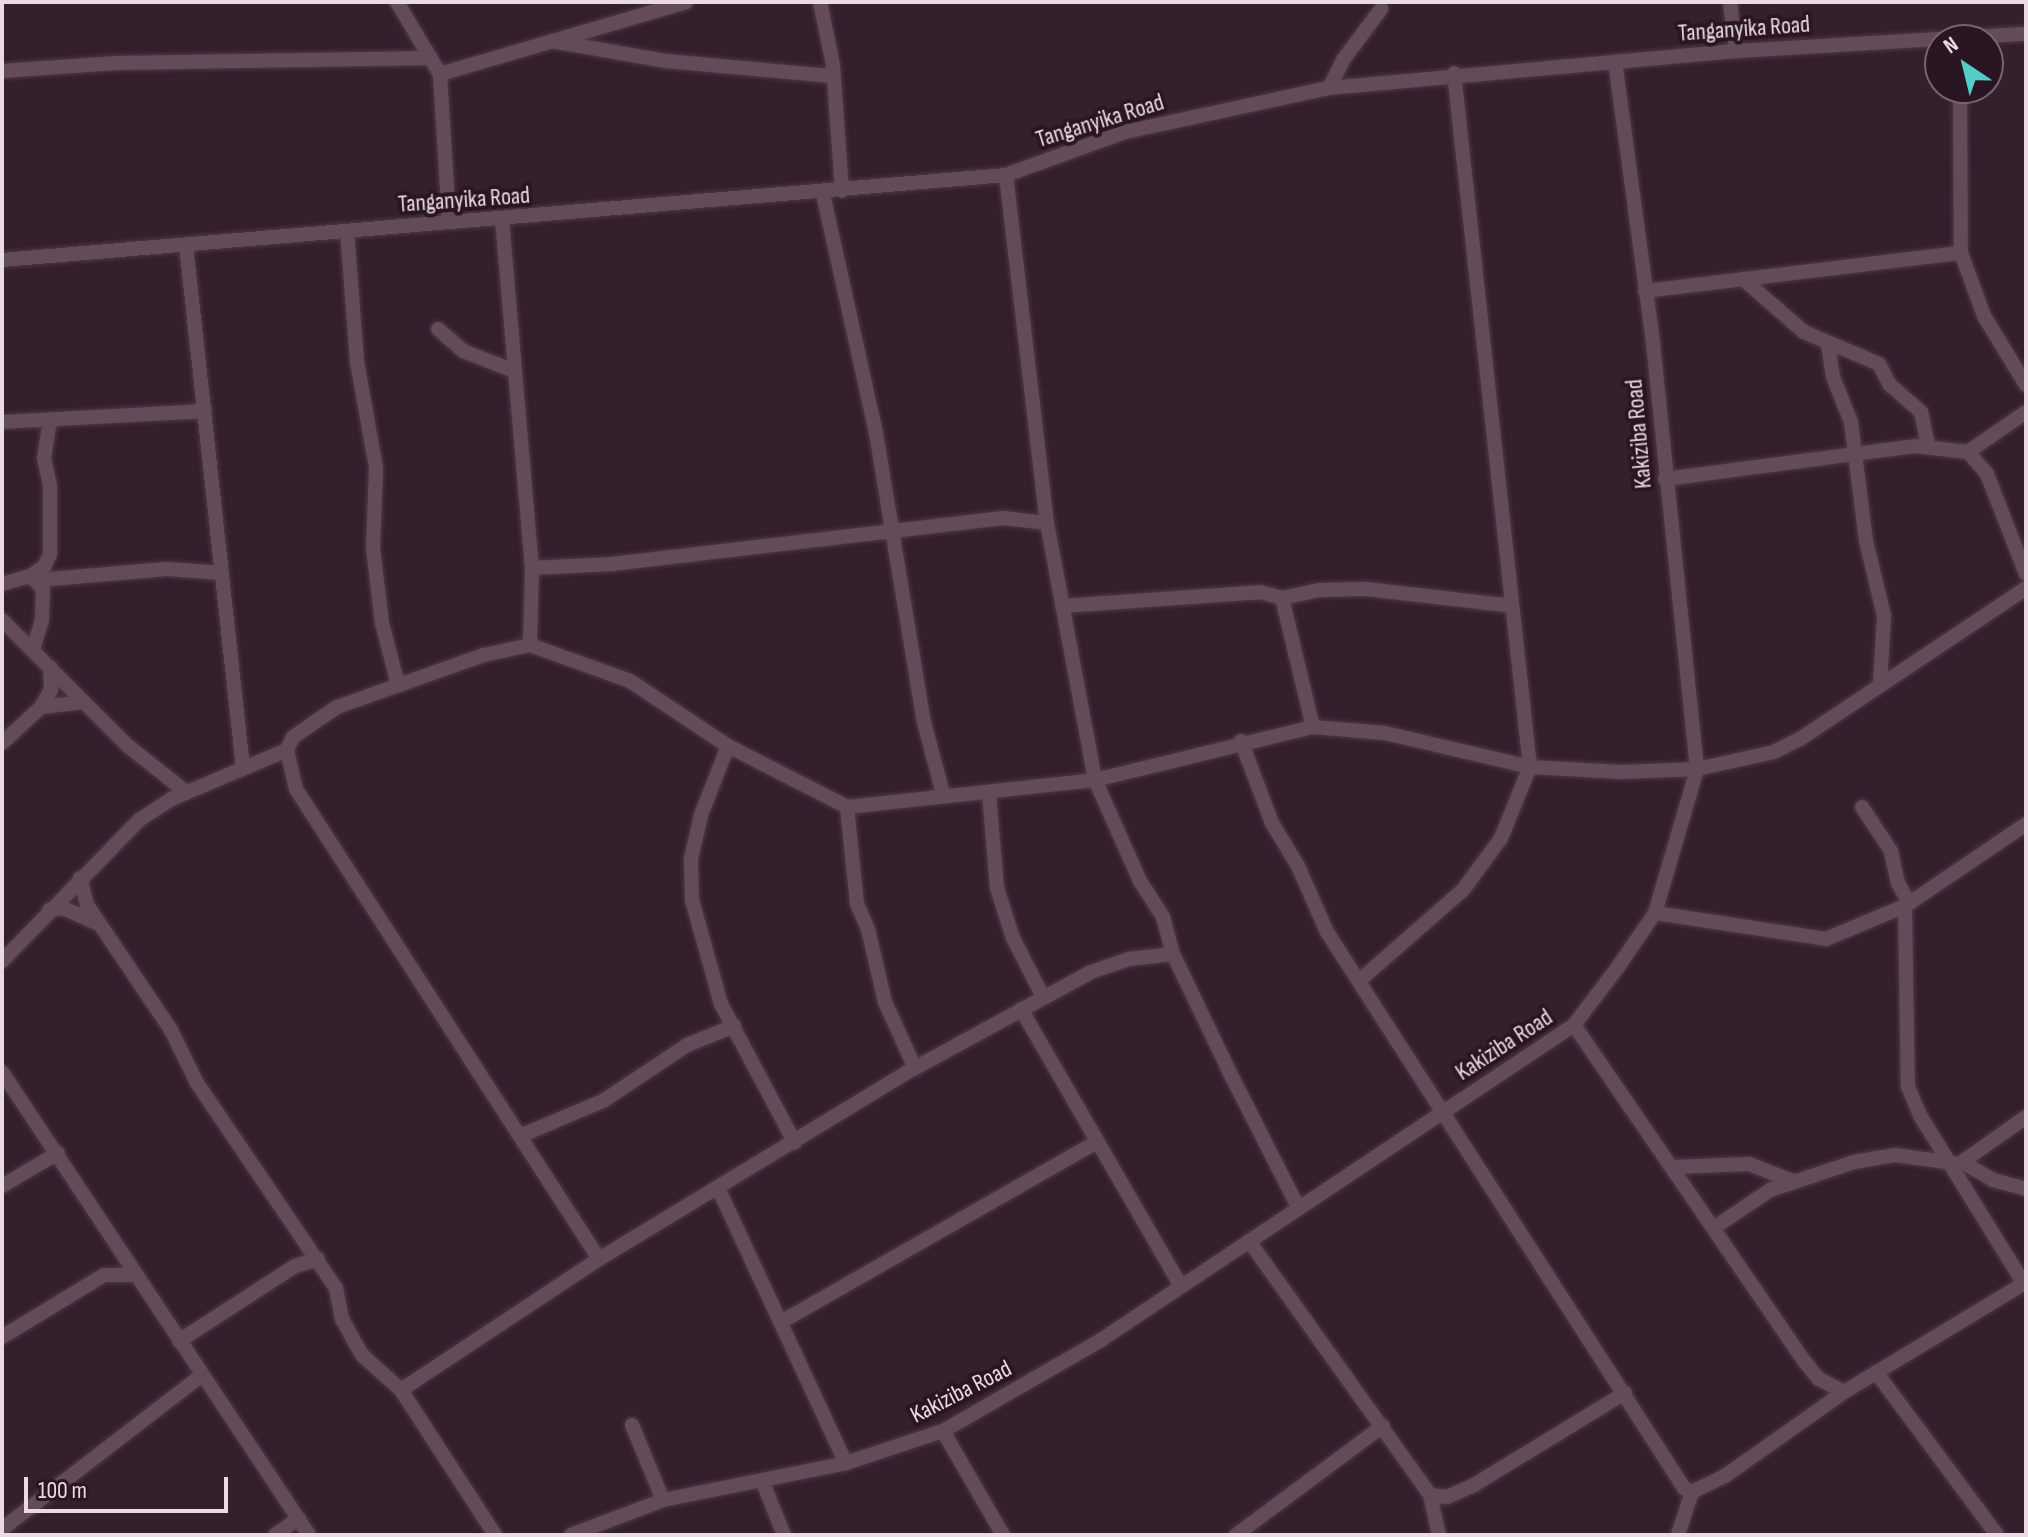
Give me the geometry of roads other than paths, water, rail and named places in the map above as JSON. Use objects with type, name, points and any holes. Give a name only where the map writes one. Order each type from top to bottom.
[{"type":"street","points":[[397,2],[440,74],[449,222]]},
{"type":"street","points":[[440,74],[686,2]]},
{"type":"street","points":[[820,2],[832,76],[842,191]]},
{"type":"street","points":[[1730,2],[1736,51]]},
{"type":"street","points":[[1329,88],[1381,8]]},
{"type":"street","name":"Tanganyika Road","points":[[2004,36],[2026,34]]},
{"type":"street","points":[[552,41],[666,61],[832,76]]},
{"type":"street","name":"Tanganyika Road","points":[[2,260],[823,194],[1006,175],[1125,132],[1329,88],[1454,73],[1736,51],[1924,41]]},
{"type":"street","points":[[2,71],[117,63],[431,58]]},
{"type":"street","name":"Kakiziba Road","points":[[571,1535],[663,1500],[846,1463],[943,1431],[1101,1340],[1180,1284],[1249,1241],[1297,1205],[1574,1025],[1655,913],[1697,769],[1645,291],[1615,62]]},
{"type":"street","points":[[1359,981],[1463,890],[1501,838],[1530,767],[1454,73]]},
{"type":"street","points":[[1960,104],[1961,253],[1984,316],[2026,385]]},
{"type":"street","points":[[1006,175],[1047,523],[1095,780],[1140,881],[1163,917],[1173,954],[1297,1205]]},
{"type":"street","points":[[823,194],[876,433],[889,528],[931,761],[943,794]]},
{"type":"street","points":[[502,219],[532,568],[530,645]]},
{"type":"street","points":[[347,231],[357,362],[376,468],[373,548],[382,623],[398,685]]},
{"type":"street","points":[[186,245],[243,768]]},
{"type":"street","points":[[1645,291],[1961,253]]},
{"type":"street","points":[[1743,279],[1804,332],[1828,345],[1879,364],[1889,384],[1921,412],[1928,446]]},
{"type":"street","points":[[438,329],[463,351],[514,371]]},
{"type":"street","points":[[1828,345],[1833,377],[1848,406],[1866,541],[1884,616],[1880,683]]},
{"type":"street","points":[[2,422],[205,411]]},
{"type":"street","points":[[1968,452],[2026,412]]},
{"type":"street","points":[[34,578],[50,554],[50,486],[44,458],[50,419]]},
{"type":"street","points":[[1665,479],[1928,446],[1968,452],[1987,474],[2026,574]]},
{"type":"street","points":[[532,568],[634,562],[889,528],[1003,518],[1047,523]]},
{"type":"street","points":[[2,584],[34,578],[167,569],[222,573]]},
{"type":"street","points":[[33,649],[42,620],[34,578]]},
{"type":"street","points":[[2,961],[139,820],[186,792],[287,750],[310,723],[398,685],[530,645],[630,681],[728,746],[847,807],[943,794],[989,794],[1095,780],[1241,741],[1313,727],[1385,733],[1530,767],[1622,772],[1697,769],[1774,752],[2026,588]]},
{"type":"street","points":[[1062,606],[1260,592],[1282,598],[1320,590],[1366,589],[1512,606]]},
{"type":"street","points":[[1282,598],[1313,727]]},
{"type":"street","points":[[2,620],[165,780],[186,792]]},
{"type":"street","points":[[2,743],[41,707],[51,690],[50,667]]},
{"type":"street","points":[[41,707],[84,702]]},
{"type":"street","points":[[1241,741],[1272,823],[1298,866],[1327,932],[1439,1114],[1625,1393],[1678,1481],[1692,1492]]},
{"type":"street","points":[[728,746],[701,815],[692,886],[705,961],[734,1026],[795,1143]]},
{"type":"street","points":[[287,750],[296,789],[522,1135],[599,1259]]},
{"type":"street","points":[[989,794],[997,888],[1013,938],[1043,997]]},
{"type":"street","points":[[847,807],[857,904],[868,929],[885,1002],[915,1068]]},
{"type":"street","points":[[1678,1535],[1692,1492],[1725,1476],[1844,1392],[2025,1283],[1957,1164],[1921,1117],[1908,1087],[1907,905],[1891,851],[1862,807]]},
{"type":"street","points":[[1655,913],[1819,940],[1907,905],[2026,824]]},
{"type":"street","points":[[80,878],[98,924],[171,1030],[197,1083],[336,1288],[342,1319],[362,1355],[401,1390],[495,1535]]},
{"type":"street","points":[[49,910],[63,908],[98,924]]},
{"type":"street","points":[[401,1390],[599,1259],[719,1190],[915,1068],[1043,997],[1129,959],[1173,954]]},
{"type":"street","points":[[1021,1009],[1095,1143],[1180,1284]]},
{"type":"street","points":[[1574,1025],[1805,1362],[1819,1379],[1844,1392]]},
{"type":"street","points":[[522,1135],[603,1101],[687,1045],[734,1026]]},
{"type":"street","points":[[2,1072],[309,1535]]},
{"type":"street","points":[[1957,1164],[2026,1117]]},
{"type":"street","points":[[781,1322],[1095,1143]]},
{"type":"street","points":[[2,1186],[58,1153]]},
{"type":"street","points":[[1715,1227],[1753,1198],[1793,1181],[1878,1156],[1957,1164],[1993,1180],[2026,1189]]},
{"type":"street","points":[[1672,1167],[1749,1164],[1793,1181]]},
{"type":"street","points":[[719,1190],[846,1463]]},
{"type":"street","points":[[1249,1241],[1430,1495],[1439,1535]]},
{"type":"street","points":[[179,1341],[295,1266],[318,1259]]},
{"type":"street","points":[[3,1334],[104,1275],[135,1275]]},
{"type":"street","points":[[1876,1372],[1997,1535]]},
{"type":"street","points":[[2,1529],[202,1375]]},
{"type":"street","points":[[1430,1495],[1447,1497],[1474,1485],[1625,1393]]},
{"type":"street","points":[[632,1425],[663,1500]]},
{"type":"street","points":[[1236,1535],[1383,1426]]},
{"type":"street","points":[[943,1431],[1003,1535]]},
{"type":"street","points":[[762,1480],[784,1535]]},
{"type":"street","points":[[275,1535],[299,1518]]},
{"type":"street","points":[[1978,1535],[1985,1521]]}]
